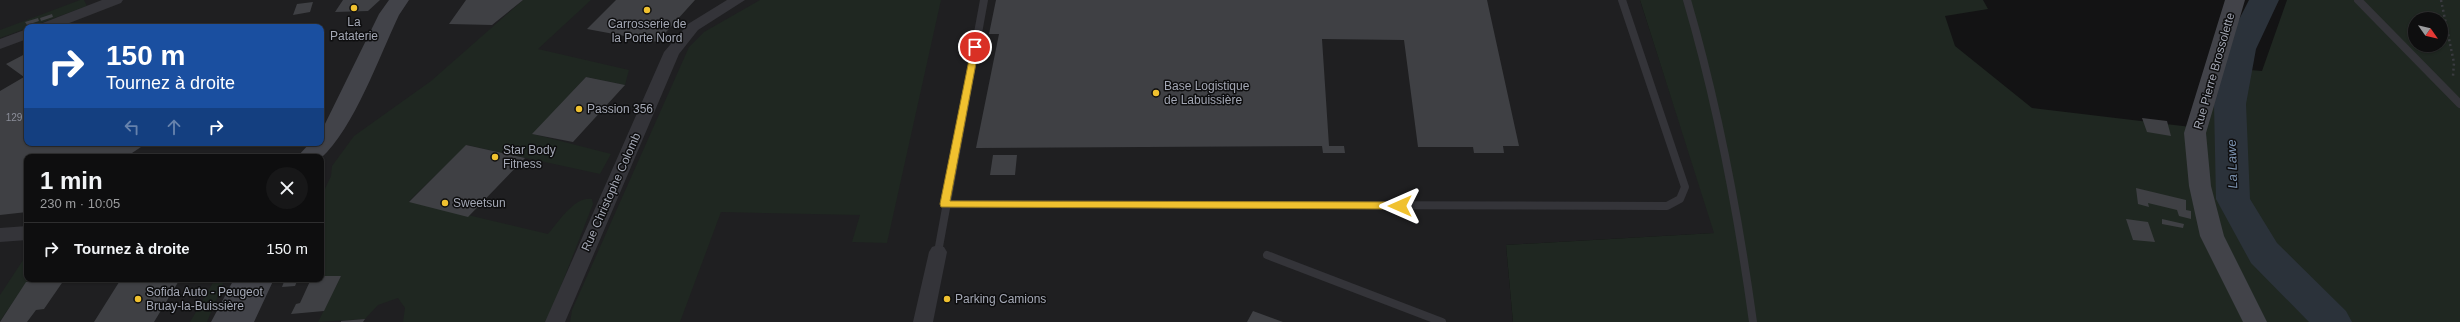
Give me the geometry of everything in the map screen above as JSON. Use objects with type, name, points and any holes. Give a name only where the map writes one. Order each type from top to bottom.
[{"type":"street","points":[[53,24],[116,0]]},
{"type":"street","points":[[314,154],[323,149],[344,111],[389,14],[399,0]]},
{"type":"street","name":"Rue Christophe Colomb","points":[[555,322],[672,52],[693,27],[738,0]]},
{"type":"street","name":"Rue Pierre Brossolette","points":[[2235,0],[2195,134],[2200,186],[2212,236],[2255,322]]},
{"type":"street","points":[[0,44],[24,35]]},
{"type":"street","points":[[0,236],[24,233]]},
{"type":"street","points":[[923,322],[938,252]]},
{"type":"street","points":[[223,322],[244,282]]},
{"type":"street","points":[[242,322],[261,282]]},
{"type":"lane","points":[[938,252],[945,204],[984,0]]},
{"type":"lane","points":[[945,204],[1666,206],[1680,199],[1685,187],[1622,0]]},
{"type":"lane","points":[[1687,0],[1716,112],[1744,250],[1754,322]]},
{"type":"lane","points":[[2358,0],[2460,104]]},
{"type":"lane","points":[[1267,256],[1442,322]]},
{"type":"path","points":[[2441,0],[2454,63],[2451,94]]},
{"type":"shaded area","points":[[0,0],[1640,0],[1715,233],[1506,245],[1513,322],[0,322]]},
{"type":"shaded area","points":[[80,0],[84,0],[87,6],[38,24],[24,24],[24,29],[0,38],[0,30]]},
{"type":"shaded area","points":[[523,0],[591,0],[538,49],[629,70],[625,85],[586,77],[533,134],[611,154],[600,174],[467,145],[409,201],[548,234],[573,206],[585,199],[592,199],[593,204],[547,322],[403,322],[405,308],[398,298],[378,305],[365,319],[318,322],[341,276],[324,276],[324,191],[331,176],[332,166],[354,136],[431,81]]},
{"type":"shaded area","points":[[760,0],[941,0],[887,243],[852,242],[860,215],[721,212],[680,322],[570,322],[572,310],[689,47],[704,32]]},
{"type":"shaded area","points":[[1640,0],[1983,0],[1988,9],[1945,16],[1955,46],[2032,108],[2191,127],[2215,67],[2262,71],[2287,0],[2460,0],[2460,322],[1513,322],[1506,245],[1714,233]]},
{"type":"shaded area","points":[[24,259],[24,282],[27,282],[0,321],[0,295]]},
{"type":"shaded area","points":[[213,282],[224,282],[207,322],[190,322]]},
{"type":"building","name":"La Pataterie","points":[[343,0],[380,0],[368,11],[335,12]]},
{"type":"building","points":[[466,0],[523,0],[492,25],[449,24]]},
{"type":"building","points":[[616,0],[695,0],[657,42],[587,29]]},
{"type":"building","name":"Base Logistique de Labuissière","points":[[996,0],[1487,0],[1519,146],[1503,146],[1504,153],[1474,153],[1473,147],[1418,147],[1404,40],[1322,39],[1329,146],[1344,146],[1345,153],[1323,153],[1322,146],[976,148],[999,34],[989,34]]},
{"type":"building","points":[[313,2],[310,12],[293,15],[297,4]]},
{"type":"building","points":[[52,14],[53,17],[41,21],[40,18]]},
{"type":"building","points":[[38,18],[39,21],[30,24],[26,24],[25,22]]},
{"type":"building","points":[[24,55],[24,77],[6,64]]},
{"type":"building","points":[[24,77],[24,146],[142,146],[130,154],[24,154],[24,212],[0,215],[0,91]]},
{"type":"building","name":"Passion 356","points":[[586,77],[625,85],[573,142],[532,134]]},
{"type":"building","points":[[2142,118],[2167,121],[2171,136],[2147,132]]},
{"type":"building","points":[[466,145],[525,158],[468,217],[409,202]]},
{"type":"building","points":[[993,155],[1017,155],[1015,175],[990,175]]},
{"type":"building","points":[[2136,188],[2186,200],[2186,210],[2191,211],[2191,219],[2179,216],[2177,210],[2148,203],[2149,207],[2138,204]]},
{"type":"building","points":[[2126,219],[2148,222],[2155,242],[2133,240]]},
{"type":"building","points":[[2162,219],[2184,224],[2183,228],[2162,224]]},
{"type":"building","points":[[324,276],[341,276],[324,311],[291,314],[296,304],[300,303],[310,282],[324,282]]},
{"type":"building","points":[[26,282],[63,282],[44,309],[36,310],[27,322],[0,322]]},
{"type":"building","name":"Sofida Auto - Peugeot Bruay-la-Buissière","points":[[119,282],[178,282],[154,322],[94,322]]},
{"type":"building","points":[[284,282],[297,282],[295,286],[282,287]]},
{"type":"building","points":[[1253,311],[1283,322],[1247,322]]},
{"type":"building","points":[[365,319],[363,322],[341,322],[341,321]]},
{"type":"waterway","name":"La Lawe","points":[[2264,0],[2240,49],[2230,104],[2233,199],[2264,253],[2333,322]]},
{"type":"place","name":"La Pataterie","points":[[354,8]]},
{"type":"place","name":"Carrosserie de la Porte Nord","points":[[647,10]]},
{"type":"place","name":"Base Logistique de Labuissière","points":[[1156,93]]},
{"type":"place","name":"Passion 356","points":[[579,109]]},
{"type":"place","name":"Star Body Fitness","points":[[495,157]]},
{"type":"place","name":"Sweetsun","points":[[445,203]]},
{"type":"place","name":"Sofida Auto - Peugeot Bruay-la-Buissière","points":[[138,299]]},
{"type":"place","name":"Parking Camions","points":[[947,299]]},
{"type":"route","points":[[975,47],[945,204],[1400,206]]}]
